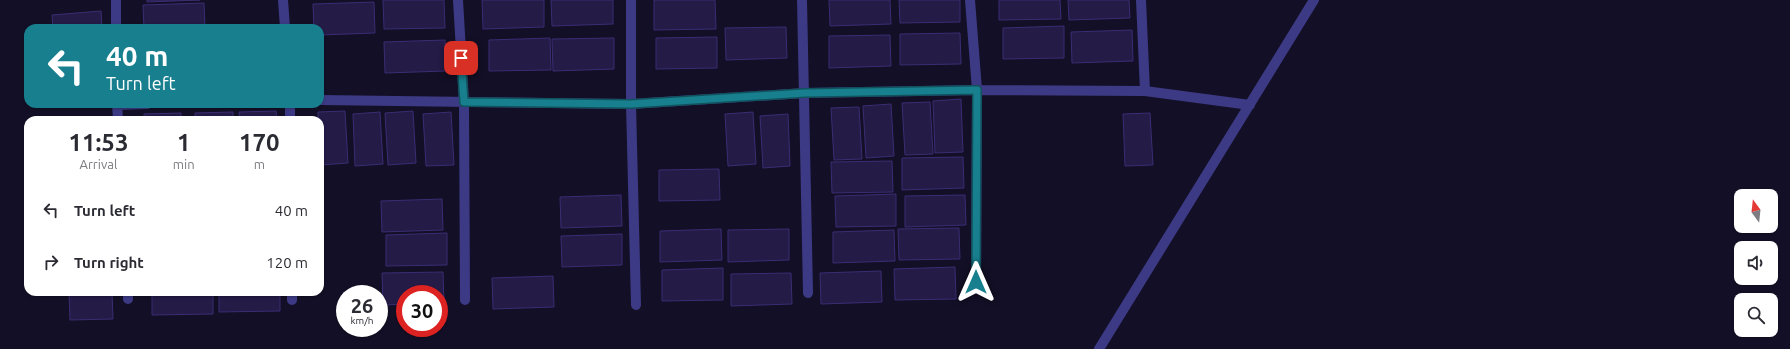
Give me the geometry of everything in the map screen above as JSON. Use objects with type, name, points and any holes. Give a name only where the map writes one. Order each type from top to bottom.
[{"type":"street","points":[[116,0],[116,24]]},
{"type":"street","points":[[283,0],[285,24]]},
{"type":"street","points":[[458,0],[464,102],[465,300]]},
{"type":"street","points":[[631,0],[631,104],[636,305]]},
{"type":"street","points":[[802,0],[808,293]]},
{"type":"street","points":[[970,0],[977,90],[976,282]]},
{"type":"street","points":[[1141,0],[1145,91]]},
{"type":"street","points":[[1099,349],[1314,0]]},
{"type":"street","points":[[324,100],[631,104],[805,93],[977,90],[1145,91],[1250,105]]},
{"type":"building","points":[[147,0],[200,0],[147,2]]},
{"type":"building","points":[[383,0],[444,0],[445,28],[384,29]]},
{"type":"building","points":[[482,0],[544,0],[544,27],[483,29]]},
{"type":"building","points":[[551,0],[613,0],[613,24],[552,26]]},
{"type":"building","points":[[654,0],[715,0],[716,29],[654,30]]},
{"type":"building","points":[[829,0],[890,0],[891,24],[830,26]]},
{"type":"building","points":[[899,0],[960,0],[960,22],[900,23]]},
{"type":"building","points":[[999,0],[1060,0],[1061,19],[999,20]]},
{"type":"building","points":[[1068,0],[1129,0],[1130,18],[1069,20]]},
{"type":"building","points":[[374,2],[375,33],[324,35],[324,24],[314,24],[313,4]]},
{"type":"building","points":[[204,3],[205,24],[144,24],[143,5]]},
{"type":"building","points":[[101,11],[102,24],[53,24],[52,15]]},
{"type":"building","points":[[1064,26],[1064,58],[1003,59],[1003,28]]},
{"type":"building","points":[[786,27],[787,58],[726,60],[725,28]]},
{"type":"building","points":[[1132,30],[1133,61],[1072,63],[1071,32]]},
{"type":"building","points":[[960,33],[961,64],[900,65],[900,34]]},
{"type":"building","points":[[890,35],[891,66],[829,68],[829,36]]},
{"type":"building","points":[[717,37],[717,68],[656,69],[656,38]]},
{"type":"building","points":[[550,38],[551,70],[489,71],[489,40]]},
{"type":"building","points":[[614,38],[614,69],[553,71],[552,39]]},
{"type":"building","points":[[445,40],[446,71],[385,73],[384,42]]},
{"type":"building","points":[[961,99],[963,152],[935,153],[933,101]]},
{"type":"building","points":[[930,102],[933,154],[905,155],[902,103]]},
{"type":"building","points":[[891,104],[894,156],[866,158],[863,106]]},
{"type":"building","points":[[859,107],[862,159],[834,160],[831,108]]},
{"type":"building","points":[[276,111],[277,116],[240,116],[239,112]]},
{"type":"building","points":[[345,111],[348,163],[324,165],[324,116],[318,116],[318,112]]},
{"type":"building","points":[[413,111],[416,163],[388,165],[385,113]]},
{"type":"building","points":[[233,112],[233,116],[195,116],[195,113]]},
{"type":"building","points":[[380,112],[383,164],[355,166],[353,114]]},
{"type":"building","points":[[451,112],[454,165],[426,166],[423,114]]},
{"type":"building","points":[[753,112],[756,164],[728,166],[725,114]]},
{"type":"building","points":[[181,113],[181,116],[144,116],[144,114]]},
{"type":"building","points":[[1150,113],[1153,165],[1125,166],[1123,114]]},
{"type":"building","points":[[788,114],[790,166],[763,168],[760,116]]},
{"type":"building","points":[[963,157],[964,188],[902,190],[902,158]]},
{"type":"building","points":[[892,161],[893,192],[832,193],[831,162]]},
{"type":"building","points":[[719,169],[720,200],[659,201],[659,170]]},
{"type":"building","points":[[896,194],[896,226],[836,227],[835,196]]},
{"type":"building","points":[[621,195],[622,226],[561,228],[560,197]]},
{"type":"building","points":[[965,195],[966,225],[905,227],[905,196]]},
{"type":"building","points":[[442,199],[443,230],[382,232],[381,201]]},
{"type":"building","points":[[959,228],[960,259],[899,260],[898,229]]},
{"type":"building","points":[[721,229],[722,260],[660,262],[660,231]]},
{"type":"building","points":[[789,229],[789,260],[728,262],[728,230]]},
{"type":"building","points":[[894,230],[895,261],[833,263],[833,232]]},
{"type":"building","points":[[447,233],[447,265],[386,266],[386,235]]},
{"type":"building","points":[[622,234],[622,265],[562,267],[561,236]]},
{"type":"building","points":[[955,267],[956,299],[895,300],[894,269]]},
{"type":"building","points":[[723,268],[723,300],[662,301],[662,270]]},
{"type":"building","points":[[881,271],[882,302],[821,304],[820,273]]},
{"type":"building","points":[[443,272],[443,285],[396,285],[396,304],[388,305],[388,285],[382,285],[382,273]]},
{"type":"building","points":[[791,273],[792,304],[731,306],[731,274]]},
{"type":"building","points":[[553,276],[554,307],[493,309],[492,278]]},
{"type":"building","points":[[69,296],[112,296],[113,319],[70,320]]},
{"type":"building","points":[[152,296],[213,296],[213,314],[152,315]]},
{"type":"building","points":[[219,296],[280,296],[280,311],[219,312]]},
{"type":"route","points":[[461,58],[464,102],[631,104],[805,93],[977,90],[976,282]]}]
